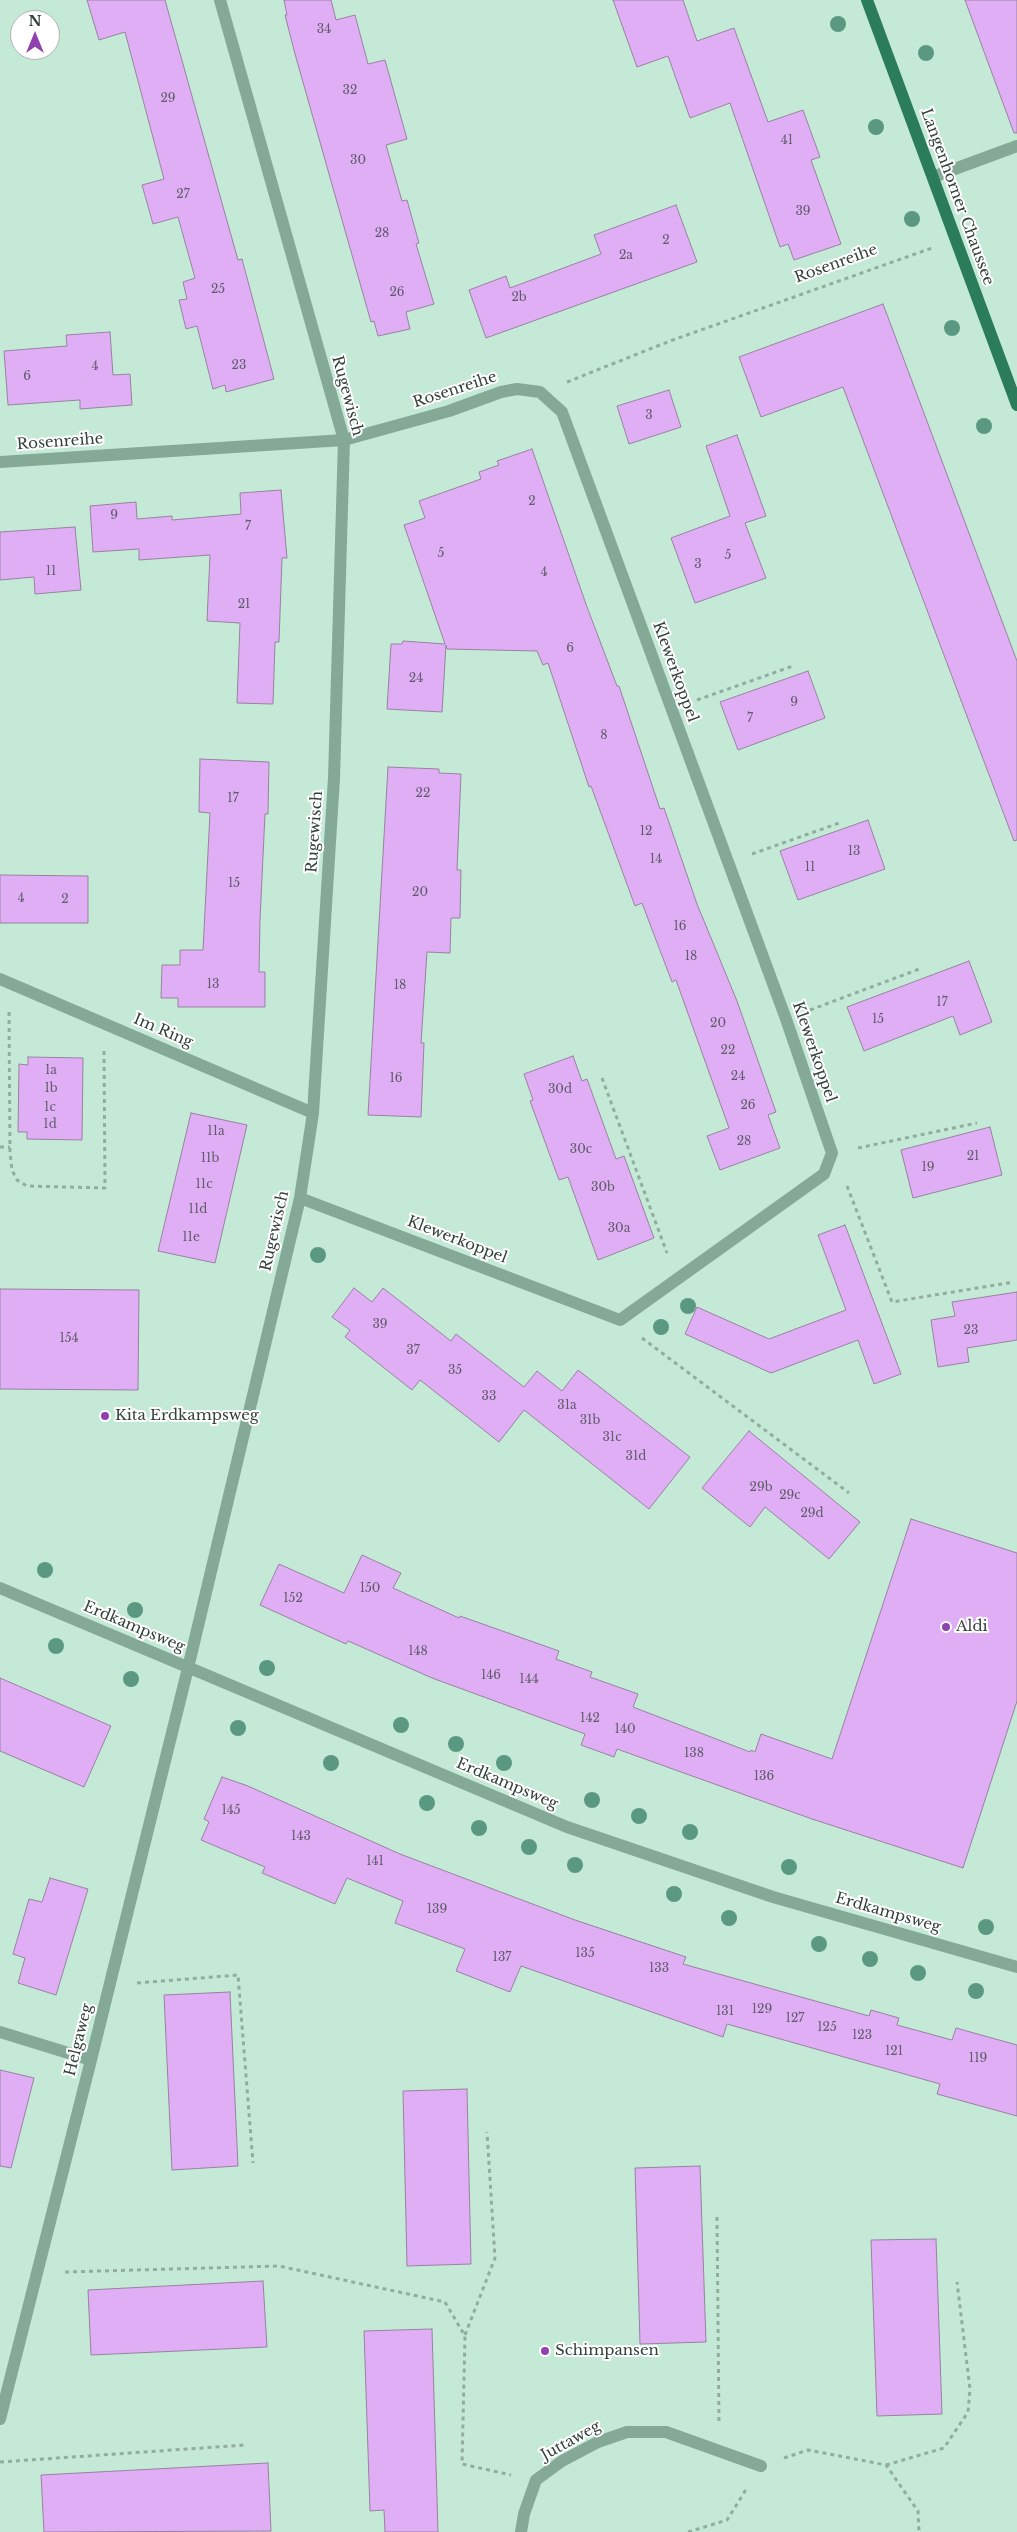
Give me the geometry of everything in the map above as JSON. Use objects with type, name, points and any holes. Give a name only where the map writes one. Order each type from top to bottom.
[{"type":"main road","name":"Langenhorner Chaussee","points":[[867,0],[1017,405]]},
{"type":"street","name":"Rugewisch","points":[[188,1668],[300,1198],[313,1113],[334,778],[344,440],[220,0]]},
{"type":"street","points":[[933,177],[1017,146]]},
{"type":"street","name":"Rosenreihe","points":[[0,462],[344,440],[449,411],[501,392],[517,389],[540,392]]},
{"type":"street","name":"Klewerkoppel","points":[[540,392],[562,412],[786,1019],[832,1153]]},
{"type":"street","name":"Im Ring","points":[[4,980],[313,1113]]},
{"type":"street","points":[[620,1320],[824,1174],[832,1153]]},
{"type":"street","name":"Klewerkoppel","points":[[300,1198],[620,1320]]},
{"type":"street","name":"Erdkampsweg","points":[[0,1588],[567,1827],[773,1897],[1017,1967]]},
{"type":"street","name":"Helgaweg","points":[[0,2419],[2,2399],[92,2060],[188,1668]]},
{"type":"street","points":[[0,2032],[92,2060]]},
{"type":"street","name":"Juttaweg","points":[[520,2532],[536,2480],[562,2461],[598,2442],[627,2432],[666,2432],[761,2466]]},
{"type":"path","name":"Rosenreihe","points":[[540,392],[670,341],[956,239]]},
{"type":"path","points":[[672,709],[793,666]]},
{"type":"path","points":[[728,862],[842,822]]},
{"type":"path","points":[[786,1019],[922,968]]},
{"type":"path","points":[[4,980],[12,1170],[17,1180],[27,1186],[106,1188],[104,1023]]},
{"type":"path","points":[[602,1078],[677,1281]]},
{"type":"path","points":[[832,1153],[977,1123]]},
{"type":"path","points":[[0,1147],[10,1147]]},
{"type":"path","points":[[824,1174],[848,1186],[892,1302],[1014,1282]]},
{"type":"path","points":[[620,1320],[849,1494]]},
{"type":"path","points":[[110,1985],[238,1975],[253,2163]]},
{"type":"path","points":[[487,2132],[495,2258],[465,2336],[462,2464],[536,2480]]},
{"type":"path","points":[[717,2217],[719,2451]]},
{"type":"path","points":[[37,2273],[279,2266],[445,2302],[465,2336]]},
{"type":"path","points":[[688,2532],[727,2520],[761,2466],[808,2450],[886,2465],[944,2448],[968,2412],[970,2389],[957,2282]]},
{"type":"path","points":[[0,2462],[245,2445]]},
{"type":"path","points":[[886,2465],[918,2511],[919,2532]]},
{"type":"building","points":[[87,0],[165,0],[238,260],[242,259],[274,379],[226,392],[225,385],[213,389],[197,326],[186,329],[179,300],[187,299],[183,282],[195,278],[178,217],[153,224],[142,185],[164,179],[125,32],[99,40]]},
{"type":"building","points":[[284,0],[331,0],[336,20],[355,15],[368,64],[385,60],[407,139],[386,145],[402,201],[407,200],[419,243],[416,244],[434,304],[406,312],[410,329],[378,336],[374,321],[371,322],[295,54],[285,15],[287,15]]},
{"type":"building","points":[[613,0],[683,0],[697,41],[734,28],[768,122],[803,110],[820,157],[811,160],[841,244],[794,260],[788,244],[780,247],[730,103],[690,118],[668,56],[637,67]]},
{"type":"building","points":[[965,0],[1017,0],[1017,133],[1014,133]]},
{"type":"building","points":[[676,205],[697,262],[486,338],[469,290],[506,276],[510,288],[601,254],[594,235]]},
{"type":"building","points":[[883,304],[1017,661],[1017,840],[1014,841],[843,387],[761,417],[739,357]]},
{"type":"building","points":[[110,332],[113,375],[130,374],[132,405],[80,409],[80,400],[8,405],[4,351],[67,346],[66,335]]},
{"type":"building","points":[[669,390],[681,427],[629,444],[617,406]]},
{"type":"building","points":[[737,435],[766,516],[745,523],[766,578],[695,603],[671,538],[730,516],[706,446]]},
{"type":"building","points":[[532,449],[587,607],[617,686],[619,686],[660,809],[664,808],[697,904],[737,1001],[776,1112],[768,1115],[780,1148],[720,1170],[707,1136],[729,1128],[676,980],[672,982],[642,903],[635,906],[591,786],[589,787],[548,663],[543,665],[537,651],[447,649],[446,645],[442,712],[387,709],[391,644],[402,644],[403,641],[445,644],[404,525],[425,518],[419,501],[481,479],[479,472],[499,465],[497,461]]},
{"type":"building","points":[[281,490],[287,558],[282,558],[279,642],[275,642],[273,704],[237,703],[240,623],[207,621],[210,555],[139,560],[139,549],[93,552],[90,506],[136,502],[137,519],[172,516],[172,520],[241,514],[240,493]]},
{"type":"building","points":[[75,527],[81,590],[35,594],[34,577],[0,580],[0,532]]},
{"type":"building","points":[[808,671],[825,718],[738,750],[720,702]]},
{"type":"building","points":[[200,759],[269,762],[268,814],[265,814],[259,972],[265,972],[265,1007],[178,1007],[178,998],[161,998],[162,965],[180,965],[180,950],[203,950],[210,813],[199,812]]},
{"type":"building","points":[[388,767],[439,769],[439,773],[461,774],[457,870],[461,870],[460,918],[451,918],[450,953],[427,952],[421,1043],[424,1043],[421,1117],[368,1115]]},
{"type":"building","points":[[868,820],[885,869],[798,900],[780,851]]},
{"type":"building","points":[[0,875],[88,876],[88,923],[0,923]]},
{"type":"building","points":[[969,961],[992,1022],[960,1035],[953,1016],[864,1051],[847,1007]]},
{"type":"building","points":[[573,1056],[582,1081],[587,1079],[616,1159],[624,1156],[654,1238],[598,1260],[568,1177],[559,1180],[530,1101],[533,1100],[524,1074]]},
{"type":"building","points":[[28,1057],[83,1058],[82,1140],[27,1139],[27,1132],[18,1132],[19,1064],[28,1065]]},
{"type":"building","points":[[191,1113],[247,1125],[215,1263],[158,1251]]},
{"type":"building","points":[[990,1127],[1002,1175],[913,1198],[901,1150]]},
{"type":"building","points":[[845,1225],[901,1374],[874,1384],[858,1340],[771,1373],[685,1334],[697,1307],[769,1339],[846,1310],[818,1235]]},
{"type":"building","points":[[354,1288],[372,1302],[383,1288],[451,1341],[456,1334],[524,1387],[537,1371],[562,1391],[578,1370],[690,1457],[649,1509],[524,1410],[499,1442],[420,1380],[412,1390],[345,1337],[350,1330],[332,1317]]},
{"type":"building","points":[[0,1289],[139,1290],[138,1390],[0,1389]]},
{"type":"building","points":[[1017,1292],[1017,1340],[967,1348],[969,1362],[938,1367],[931,1320],[955,1316],[952,1302]]},
{"type":"building","points":[[749,1431],[860,1522],[829,1559],[765,1507],[750,1527],[702,1488]]},
{"type":"building","points":[[911,1519],[1017,1553],[1017,1701],[963,1868],[812,1819],[617,1749],[614,1757],[581,1745],[585,1734],[432,1678],[348,1641],[346,1644],[260,1605],[279,1564],[344,1593],[362,1555],[401,1573],[393,1588],[459,1618],[460,1616],[559,1651],[556,1659],[592,1672],[590,1677],[638,1694],[633,1707],[750,1752],[751,1750],[755,1752],[761,1734],[832,1759]]},
{"type":"building","points":[[0,1678],[111,1726],[84,1787],[0,1751]]},
{"type":"building","points":[[222,1777],[248,1786],[400,1854],[575,1920],[686,1957],[683,1964],[869,2016],[871,2010],[899,2018],[897,2025],[952,2040],[956,2028],[1017,2045],[1017,2116],[937,2094],[940,2084],[727,2024],[723,2037],[521,1966],[510,1992],[456,1971],[465,1949],[395,1923],[403,1901],[347,1878],[335,1904],[262,1873],[265,1867],[201,1840],[209,1822],[204,1819]]},
{"type":"building","points":[[50,1878],[88,1889],[56,1995],[18,1983],[25,1958],[13,1954],[29,1899],[42,1902]]},
{"type":"building","points":[[230,1992],[238,2166],[172,2170],[164,1995]]},
{"type":"building","points":[[0,2070],[34,2078],[11,2168],[0,2166]]},
{"type":"building","points":[[467,2089],[471,2264],[407,2266],[403,2091]]},
{"type":"building","points":[[700,2166],[706,2342],[640,2344],[635,2168]]},
{"type":"building","points":[[936,2239],[942,2414],[877,2416],[871,2240]]},
{"type":"building","points":[[263,2281],[267,2347],[91,2355],[88,2290]]},
{"type":"building","points":[[432,2329],[438,2532],[385,2532],[384,2510],[370,2511],[364,2331]]},
{"type":"building","points":[[268,2463],[271,2531],[44,2532],[41,2475]]},
{"type":"place","name":"Kita Erdkampsweg","points":[[105,1416]]},
{"type":"place","name":"Aldi","points":[[946,1627]]},
{"type":"place","name":"Schimpansen","points":[[545,2351]]}]
